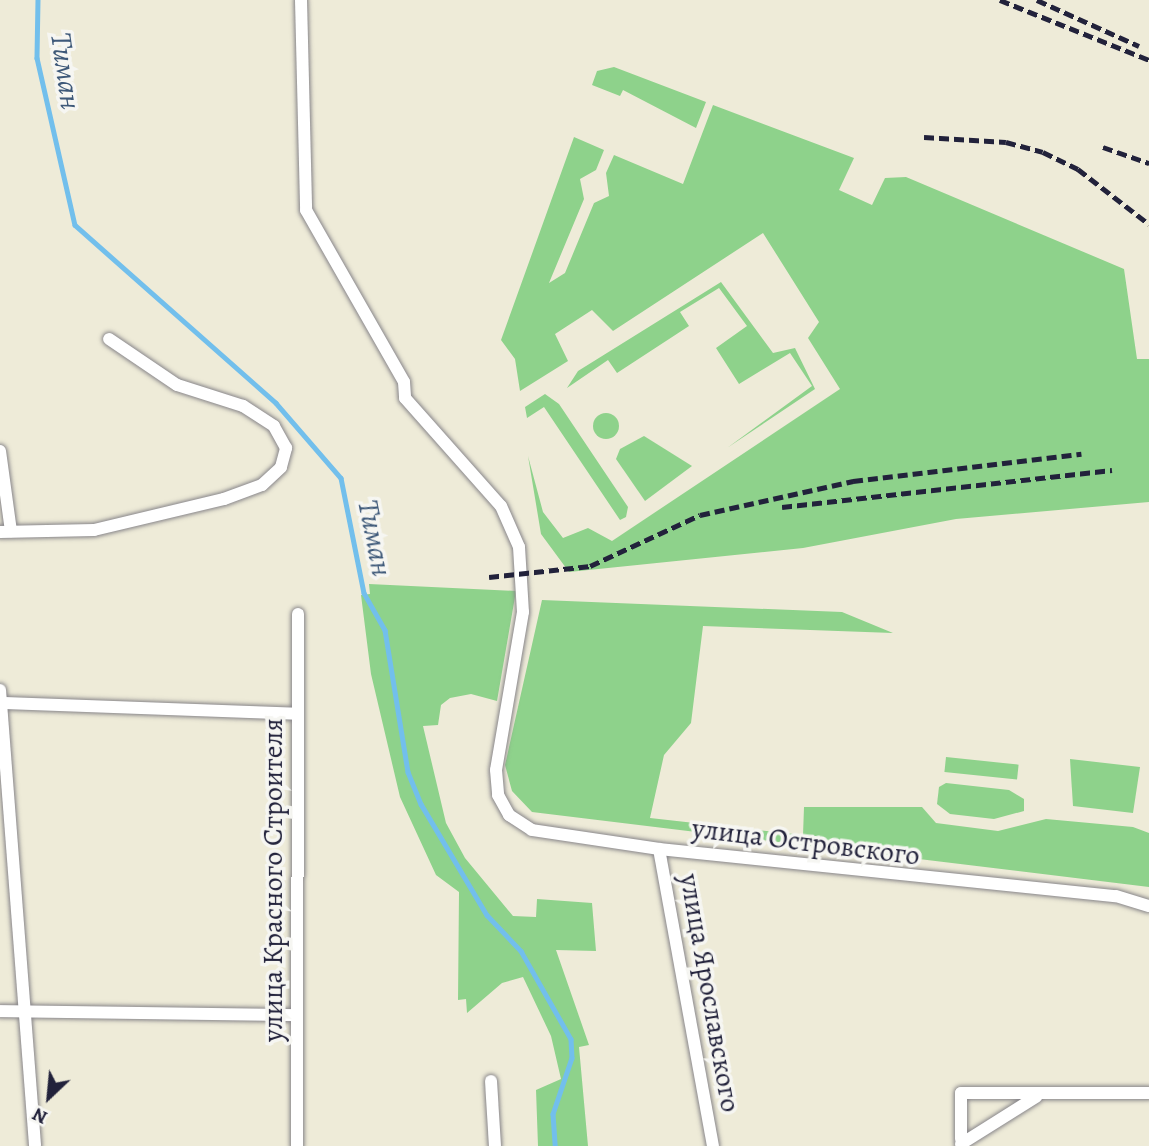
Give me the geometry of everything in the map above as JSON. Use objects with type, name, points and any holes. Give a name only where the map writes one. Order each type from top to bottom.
[{"type":"street","name":"улица Островского","points":[[301,0],[306,210],[404,382],[405,398],[501,506],[519,547],[524,586],[496,770],[503,806],[532,830],[659,849],[1116,896],[1149,906]]},
{"type":"street","points":[[0,451],[6,531],[107,527],[224,499],[262,485],[281,467],[286,449],[274,426],[243,406],[177,385],[109,340]]},
{"type":"street","name":"улица Красного Строителя","points":[[297,1146],[298,614]]},
{"type":"street","points":[[35,1146],[2,696],[298,714]]},
{"type":"street","name":"улица Ярославского","points":[[659,849],[713,1146]]},
{"type":"street","points":[[0,1011],[297,1015]]},
{"type":"street","points":[[491,1081],[495,1146]]},
{"type":"street","points":[[961,1142],[961,1093],[1036,1097],[1149,1093]]},
{"type":"street","points":[[961,1142],[1036,1097]]},
{"type":"green space","points":[[614,67],[706,102],[696,128],[623,90],[620,96],[592,85],[597,71]]},
{"type":"green space","points":[[713,105],[854,158],[839,190],[872,205],[885,178],[906,177],[1124,269],[1137,359],[1149,359],[1149,502],[956,519],[803,548],[569,572],[541,534],[528,456],[543,512],[563,538],[588,528],[612,541],[840,389],[808,338],[819,322],[763,233],[613,331],[592,310],[555,334],[568,361],[520,391],[515,359],[501,340],[574,137],[604,150],[596,170],[580,179],[584,199],[549,283],[565,273],[594,203],[609,196],[606,173],[614,155],[683,184]]},
{"type":"green space","points":[[721,282],[773,353],[795,348],[815,389],[727,448],[812,386],[790,353],[739,384],[716,348],[747,326],[719,288],[680,312],[689,326],[617,373],[608,360],[567,388],[578,371]]},
{"type":"green space","points":[[545,394],[559,404],[628,507],[626,517],[620,520],[544,407],[527,418],[525,407]]},
{"type":"green space","points":[[606,413],[615,417],[619,426],[615,435],[606,439],[597,435],[593,426],[597,417]]},
{"type":"green space","points":[[644,436],[692,466],[645,501],[616,459],[620,449]]},
{"type":"green space","points":[[369,584],[516,591],[497,701],[471,694],[450,698],[441,705],[438,725],[423,726],[446,823],[465,858],[513,916],[536,917],[537,899],[592,903],[596,951],[556,950],[589,1045],[579,1047],[588,1146],[538,1146],[536,1090],[561,1079],[551,1036],[523,977],[502,983],[467,1013],[466,999],[458,1000],[459,892],[436,875],[400,797],[371,674],[361,595],[370,594]]},
{"type":"green space","points":[[542,600],[842,612],[893,633],[703,626],[691,723],[664,755],[650,818],[803,835],[804,807],[922,807],[936,823],[998,831],[1046,819],[1133,827],[1149,833],[1149,887],[532,812],[512,791],[505,765]]},
{"type":"green space","points":[[946,757],[1019,765],[1017,780],[944,772]]},
{"type":"green space","points":[[1070,759],[1140,767],[1133,813],[1073,806]]},
{"type":"green space","points":[[946,783],[1009,790],[1024,799],[1024,811],[994,819],[950,814],[937,804],[939,787]]},
{"type":"waterway","name":"Тиман","points":[[38,0],[37,58],[75,225],[276,403],[341,478],[364,593],[385,630],[408,772],[421,804],[487,915],[521,951],[571,1039],[572,1058],[553,1114],[555,1146]]},
{"type":"railway","points":[[1000,0],[1149,60]]},
{"type":"railway","points":[[1037,0],[1139,46]]},
{"type":"railway","points":[[924,137],[1006,142],[1043,152],[1078,169],[1149,224]]},
{"type":"railway","points":[[1103,147],[1149,163]]},
{"type":"railway","points":[[489,577],[590,566],[700,515],[853,481],[1081,454]]},
{"type":"railway","points":[[782,507],[1112,470]]}]
